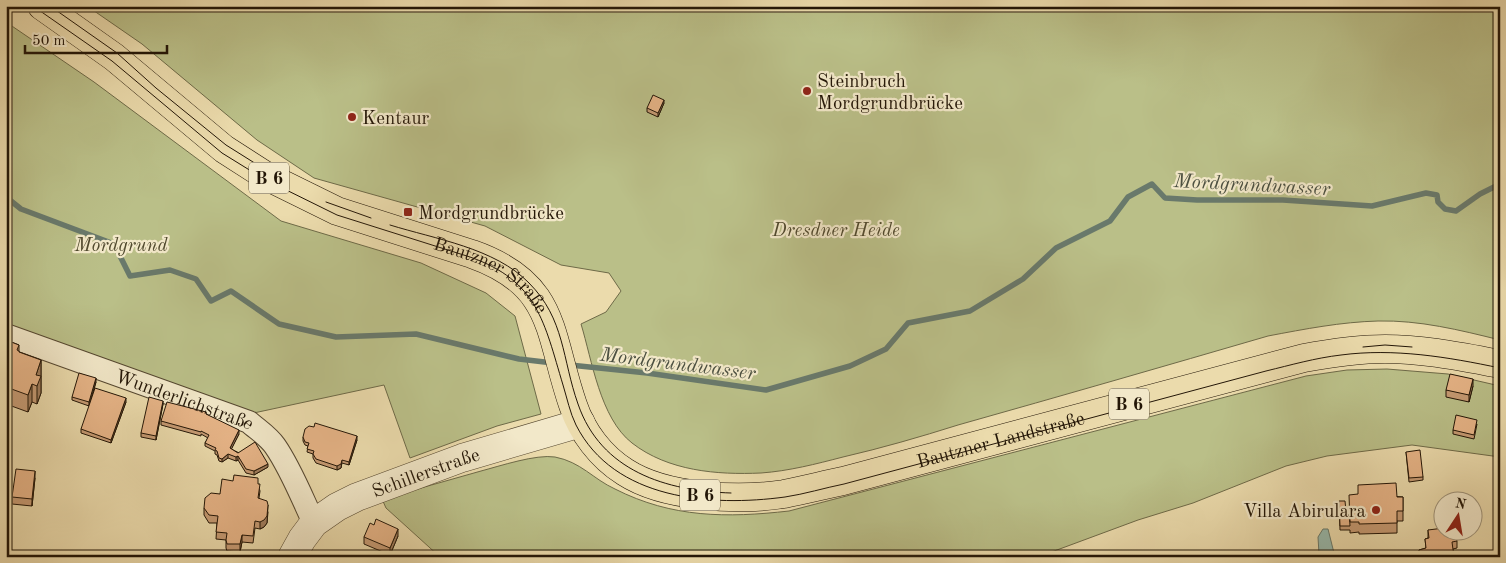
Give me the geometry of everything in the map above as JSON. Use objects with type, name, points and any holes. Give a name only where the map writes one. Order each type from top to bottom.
[{"type":"main road","name":"Bautzner Straße","points":[[42,6],[114,56],[224,149],[266,176],[337,211],[492,261],[511,272],[536,298],[550,322],[577,414]]},
{"type":"main road","name":"Bautzner Landstraße","points":[[577,414],[593,442],[605,457],[627,474],[649,484],[677,491],[708,496],[748,497],[784,494],[844,481],[1304,358],[1343,352],[1385,350],[1454,355],[1500,364]]},
{"type":"street","name":"Wunderlichstraße","points":[[6,335],[249,422],[266,436],[284,461],[314,523]]},
{"type":"street","name":"Schillerstraße","points":[[292,557],[314,523],[337,507],[357,497],[577,414]]},
{"type":"green space","name":"Dresdner Heide","points":[[87,6],[1500,6],[1500,340],[1439,326],[1409,322],[1378,321],[1309,328],[1268,336],[901,442],[813,465],[761,473],[727,473],[710,472],[677,465],[661,460],[632,443],[612,419],[599,388],[581,324],[606,312],[621,291],[609,273],[561,265],[485,226],[314,178],[257,140],[142,44]]},
{"type":"green space","name":"Mordgrund","points":[[6,22],[94,82],[281,221],[421,263],[486,293],[515,316],[541,414],[497,426],[410,458],[384,385],[249,414],[6,324]]},
{"type":"green space","points":[[1387,369],[1448,374],[1500,386],[1500,457],[1412,445],[1327,456],[1286,466],[1193,503],[1138,520],[1038,557],[440,557],[386,508],[382,499],[528,459],[555,457],[580,467],[607,485],[636,499],[679,511],[700,514],[744,515],[789,511],[1306,376],[1347,370]]},
{"type":"shaded area","points":[[1323,529],[1328,529],[1335,557],[1321,557],[1319,554],[1318,537]]},
{"type":"building","points":[[653,95],[664,100],[658,113],[647,108]]},
{"type":"building","points":[[6,340],[19,345],[17,350],[19,352],[41,360],[36,375],[41,376],[37,386],[32,384],[28,395],[6,387]]},
{"type":"building","points":[[79,373],[96,378],[89,402],[72,397]]},
{"type":"building","points":[[1450,374],[1473,379],[1469,395],[1446,390]]},
{"type":"building","points":[[95,388],[126,398],[111,440],[81,429]]},
{"type":"building","points":[[149,397],[163,401],[156,436],[141,433]]},
{"type":"building","points":[[167,402],[206,412],[206,414],[239,430],[230,448],[238,453],[255,442],[268,464],[254,471],[246,469],[238,456],[228,454],[222,459],[219,458],[215,450],[216,448],[205,443],[209,435],[201,431],[161,421]]},
{"type":"building","points":[[1456,415],[1477,420],[1474,435],[1453,430]]},
{"type":"building","points":[[315,423],[357,436],[349,462],[342,460],[341,464],[337,466],[316,459],[313,454],[314,451],[307,449],[309,443],[305,442],[303,437],[305,429],[309,426],[314,427]]},
{"type":"building","points":[[1420,450],[1423,477],[1409,478],[1406,452]]},
{"type":"building","points":[[16,469],[35,471],[32,499],[12,497]]},
{"type":"building","points":[[234,475],[258,478],[258,484],[260,484],[258,498],[267,501],[267,516],[260,522],[255,521],[253,536],[242,535],[240,544],[227,544],[227,533],[216,532],[218,516],[209,515],[204,508],[205,498],[211,493],[220,494],[222,479],[233,481]]},
{"type":"building","name":"Villa Abirulara","points":[[1396,483],[1397,497],[1403,497],[1403,511],[1397,511],[1397,523],[1359,524],[1359,522],[1350,522],[1349,495],[1358,494],[1358,485]]},
{"type":"building","points":[[1339,501],[1345,501],[1346,511],[1349,510],[1350,526],[1340,526]]},
{"type":"building","points":[[376,519],[398,529],[390,548],[364,537],[370,523],[374,525]]},
{"type":"building","points":[[1434,529],[1434,540],[1457,540],[1452,542],[1454,557],[1420,557],[1419,550],[1426,548],[1425,539],[1429,538],[1428,530]]},
{"type":"building","points":[[1500,537],[1500,547],[1497,538]]},
{"type":"building","points":[[1137,552],[1139,557],[1118,557]]},
{"type":"building","points":[[1263,552],[1264,556],[1272,554],[1273,557],[1253,557],[1253,555]]},
{"type":"building","points":[[334,553],[358,555],[358,557],[333,557]]},
{"type":"waterway","name":"Mordgrundwasser","points":[[570,365],[647,373],[766,390],[850,366],[886,349],[908,323],[970,311],[1023,279],[1056,248],[1110,221],[1128,197],[1152,184],[1165,198],[1283,200],[1372,206],[1426,193],[1437,195],[1438,202],[1445,209],[1456,211],[1480,194],[1500,184]]},
{"type":"waterway","name":"Mordgrundwasser","points":[[6,197],[21,209],[114,244],[130,276],[170,270],[196,279],[211,301],[231,291],[279,324],[336,337],[416,334],[519,359],[553,363]]},
{"type":"tram line","points":[[33,6],[112,61],[222,153],[264,179],[337,215],[470,257],[493,267],[511,278],[535,306],[550,342],[576,425],[593,450],[614,469],[639,483],[667,493],[726,501],[756,500],[800,494],[844,484],[1266,371],[1331,356],[1361,353],[1401,353],[1461,360],[1500,368]]},
{"type":"tram line","points":[[50,6],[117,53],[156,88],[226,145],[288,184]]},
{"type":"tram line","points":[[326,202],[371,218]]},
{"type":"tram line","points":[[390,225],[445,240],[482,253],[515,271],[529,283],[541,297],[556,325],[578,404],[589,427],[602,446],[619,461],[639,473],[660,482],[683,488],[731,493]]},
{"type":"tram line","points":[[1363,347],[1385,345],[1412,347]]},
{"type":"place","name":"Steinbruch Mordgrundbrücke","points":[[807,91]]},
{"type":"place","name":"Kentaur","points":[[352,117]]},
{"type":"place","name":"Mordgrundbrücke","points":[[408,212]]},
{"type":"place","name":"Villa Abirulara","points":[[1376,510]]}]
